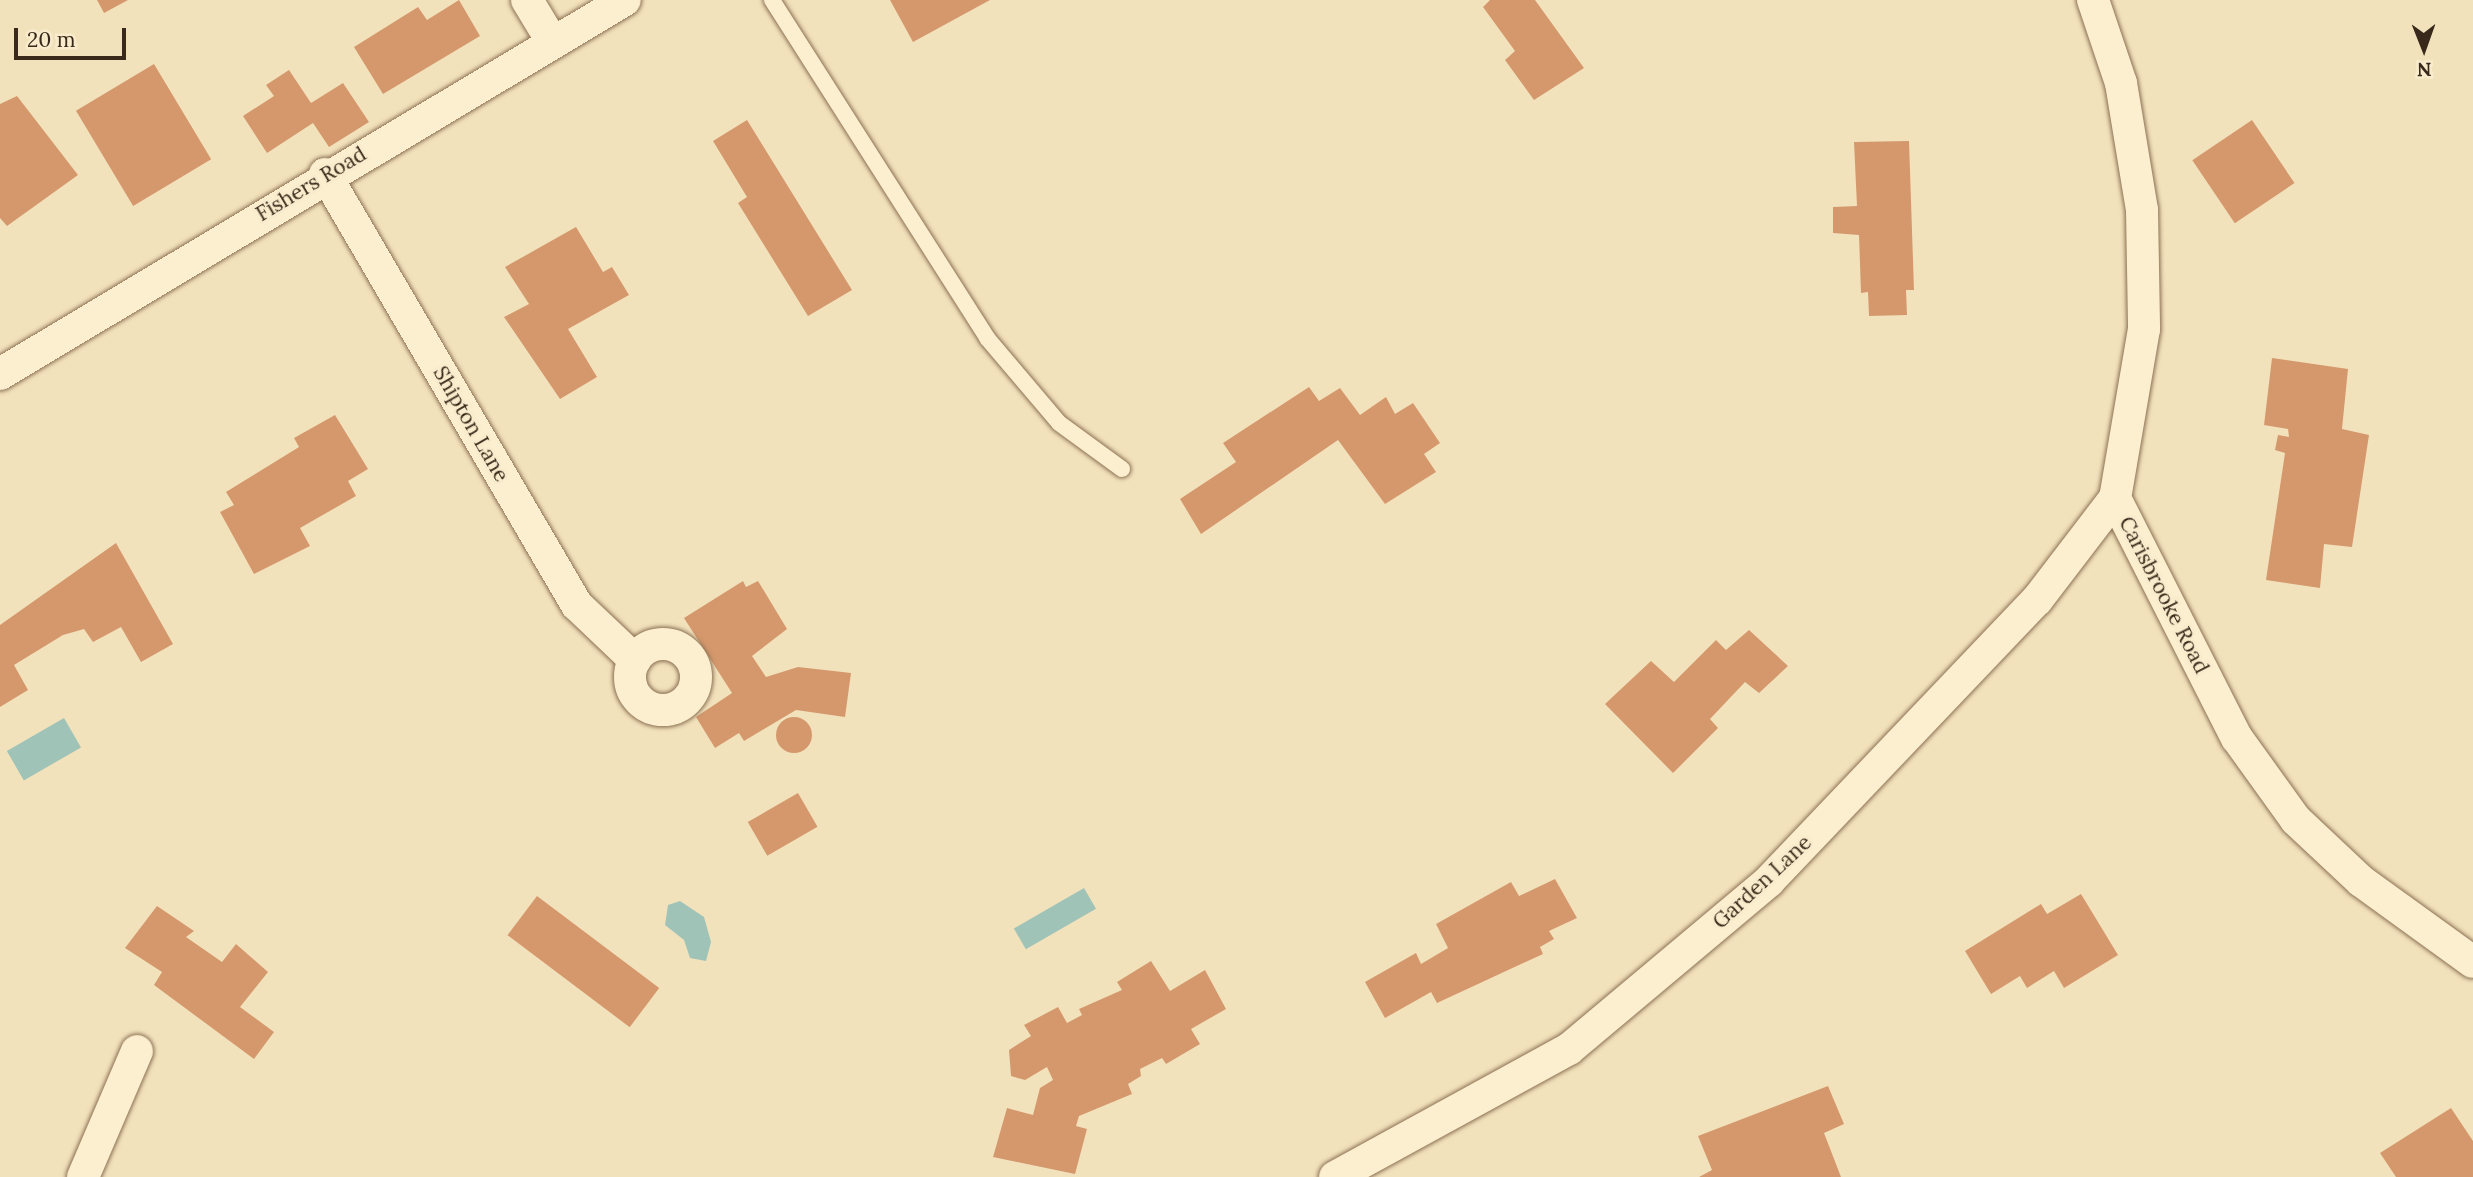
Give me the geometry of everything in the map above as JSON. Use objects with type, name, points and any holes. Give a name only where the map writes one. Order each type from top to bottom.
[{"type":"street","points":[[527,0],[553,43]]},
{"type":"street","name":"Fishers Road","points":[[0,374],[325,174],[625,0]]},
{"type":"street","name":"Carisbrooke Road","points":[[2093,0],[2121,83],[2143,210],[2144,329],[2115,498],[2237,738],[2296,820],[2361,881],[2473,962]]},
{"type":"street","name":"Shipton Lane","points":[[325,174],[577,606],[635,660]]},
{"type":"street","name":"Garden Lane","points":[[1335,1177],[1569,1049],[1769,881],[2037,600],[2115,498]]},
{"type":"street","points":[[83,1177],[137,1051]]},
{"type":"lane","points":[[772,0],[987,338],[1059,423],[1122,469]]},
{"type":"water","points":[[64,718],[81,747],[24,780],[7,751]]},
{"type":"water","points":[[1084,888],[1096,909],[1026,949],[1014,928]]},
{"type":"water","points":[[680,901],[704,917],[711,942],[706,961],[690,958],[684,940],[665,925],[668,905]]},
{"type":"building","points":[[97,0],[128,0],[104,13]]},
{"type":"building","points":[[459,0],[480,36],[383,94],[354,47],[418,7],[427,20]]},
{"type":"building","points":[[890,0],[990,0],[913,42]]},
{"type":"building","points":[[1490,0],[1535,0],[1584,68],[1534,100],[1505,60],[1515,51],[1483,7]]},
{"type":"building","points":[[154,64],[211,159],[133,206],[76,111]]},
{"type":"building","points":[[289,70],[311,103],[343,83],[369,122],[329,147],[313,123],[267,153],[243,116],[274,96],[266,85]]},
{"type":"building","points":[[17,96],[78,175],[7,226],[0,218],[0,104]]},
{"type":"building","points":[[747,120],[852,290],[808,316],[738,203],[747,197],[713,141]]},
{"type":"building","points":[[2252,120],[2294,183],[2235,223],[2192,160]]},
{"type":"building","points":[[1909,141],[1914,290],[1906,290],[1907,315],[1869,316],[1868,292],[1861,293],[1859,235],[1833,233],[1833,207],[1857,206],[1854,142]]},
{"type":"building","points":[[576,227],[603,272],[612,267],[629,295],[568,329],[597,377],[560,399],[504,317],[529,304],[505,267]]},
{"type":"building","points":[[2272,358],[2348,369],[2342,429],[2369,435],[2352,547],[2324,544],[2320,588],[2266,580],[2285,453],[2275,450],[2278,435],[2289,437],[2288,429],[2264,425]]},
{"type":"building","points":[[1309,387],[1319,401],[1340,388],[1360,415],[1386,397],[1395,414],[1413,403],[1440,443],[1424,454],[1436,472],[1385,504],[1338,440],[1201,534],[1180,499],[1236,462],[1223,443]]},
{"type":"building","points":[[335,415],[368,469],[348,481],[356,496],[300,528],[310,546],[254,574],[220,512],[234,505],[226,492],[299,447],[294,438]]},
{"type":"building","points":[[116,543],[173,644],[141,662],[121,627],[93,642],[84,629],[63,635],[14,665],[28,690],[0,707],[0,625]]},
{"type":"building","points":[[743,581],[746,587],[758,581],[787,629],[752,656],[766,677],[798,667],[851,673],[845,717],[796,710],[744,741],[739,733],[715,748],[696,717],[732,693],[684,618]]},
{"type":"building","points":[[1749,630],[1788,666],[1759,693],[1745,682],[1710,719],[1718,728],[1673,773],[1605,704],[1651,661],[1674,682],[1716,640],[1726,650]]},
{"type":"building","points":[[794,717],[807,722],[812,735],[807,748],[794,753],[781,748],[776,735],[781,722]]},
{"type":"building","points":[[798,793],[818,827],[767,856],[748,822]]},
{"type":"building","points":[[1555,879],[1577,918],[1549,931],[1554,939],[1540,947],[1543,954],[1437,1003],[1431,992],[1385,1018],[1365,982],[1416,953],[1421,964],[1448,948],[1436,924],[1511,882],[1519,896]]},
{"type":"building","points":[[2081,894],[2118,955],[2064,988],[2054,971],[2027,988],[2020,976],[1991,994],[1965,951],[2041,904],[2047,914]]},
{"type":"building","points":[[537,896],[659,988],[630,1027],[508,935]]},
{"type":"building","points":[[157,906],[194,931],[186,937],[222,962],[236,944],[268,972],[240,1007],[274,1032],[254,1059],[154,985],[162,972],[125,948]]},
{"type":"building","points":[[1151,961],[1170,991],[1205,970],[1226,1009],[1191,1029],[1200,1044],[1166,1064],[1162,1058],[1140,1069],[1141,1076],[1128,1084],[1132,1094],[1079,1116],[1076,1126],[1087,1129],[1075,1174],[993,1157],[1007,1108],[1033,1115],[1040,1088],[1053,1080],[1047,1067],[1025,1080],[1011,1076],[1009,1050],[1031,1036],[1024,1025],[1058,1007],[1067,1023],[1082,1015],[1079,1009],[1122,990],[1117,982]]},
{"type":"building","points":[[1828,1086],[1844,1124],[1824,1133],[1841,1177],[1699,1177],[1712,1170],[1698,1136]]},
{"type":"building","points":[[2451,1108],[2473,1141],[2473,1177],[2396,1177],[2380,1153]]}]
